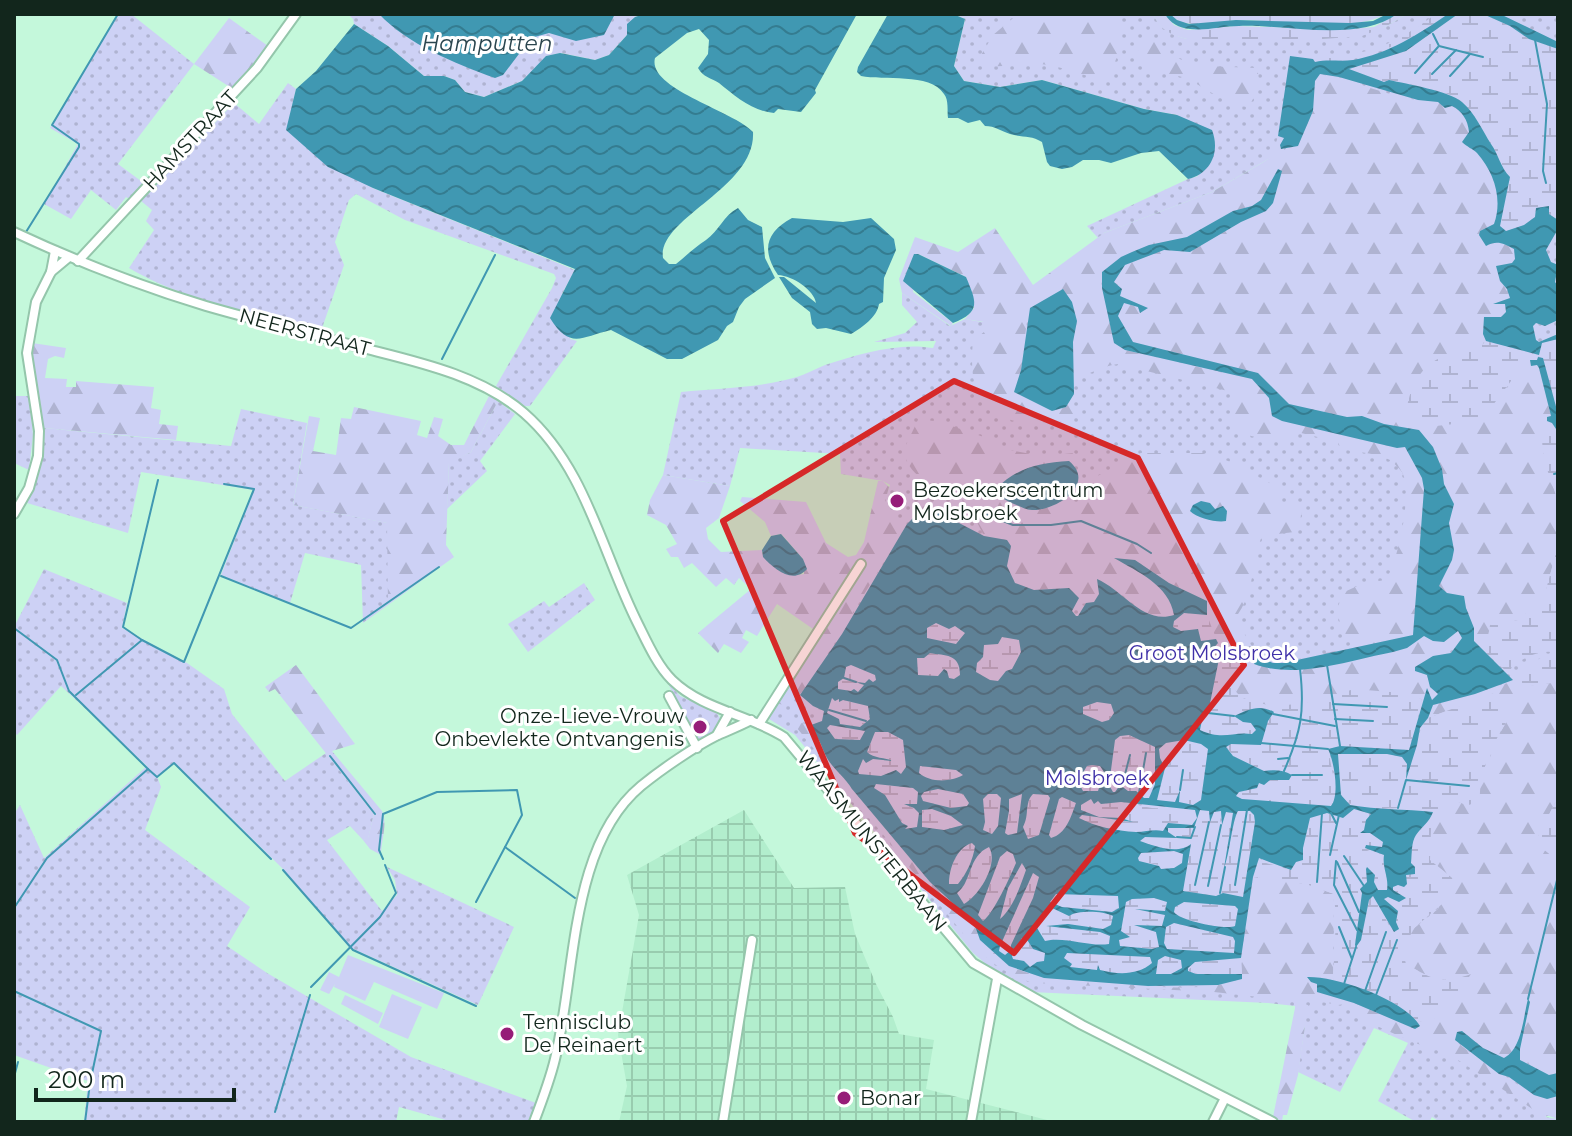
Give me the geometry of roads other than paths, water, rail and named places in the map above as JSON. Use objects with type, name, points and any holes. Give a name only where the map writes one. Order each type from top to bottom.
[{"type":"street","name":"HAMSTRAAT","points":[[51,272],[73,259],[257,68],[296,14]]},
{"type":"street","name":"NEERSTRAAT","points":[[14,232],[73,259],[204,305],[426,365],[470,381],[526,414],[549,438],[571,469]]},
{"type":"street","points":[[14,514],[29,488],[38,456],[39,431],[27,353],[36,302],[51,272],[55,251]]},
{"type":"street","name":"WAASMUNSTERBAAN","points":[[571,469],[631,610],[669,678],[700,701],[755,722],[784,737],[796,748],[963,953],[997,979],[1273,1122]]},
{"type":"street","points":[[534,1122],[556,1057],[575,932],[592,864],[606,831],[627,800],[642,785],[717,736],[755,722],[861,564]]},
{"type":"street","points":[[669,696],[697,748]]},
{"type":"street","points":[[717,736],[730,712]]},
{"type":"street","points":[[723,1122],[752,940]]},
{"type":"street","points":[[971,1122],[997,979]]},
{"type":"street","points":[[1213,1122],[1225,1098]]},
{"type":"water","name":"Hamputten","points":[[379,14],[615,14],[604,35],[576,41],[549,33],[531,38],[503,75],[495,78],[418,44]]},
{"type":"water","points":[[644,14],[857,14],[816,93],[801,112],[778,109],[774,113],[758,109],[702,73],[698,68],[708,54],[709,40],[699,29],[687,33],[655,58],[656,69],[664,80],[753,132],[750,152],[739,170],[675,229],[665,243],[663,258],[669,264],[676,264],[738,208],[748,220],[762,227],[765,258],[775,278],[745,299],[733,322],[718,340],[682,359],[667,359],[611,330],[584,338],[570,338],[550,318],[575,269],[328,167],[286,130],[296,89],[316,71],[354,24],[388,46],[424,76],[444,76],[455,80],[465,92],[484,97],[522,81],[546,56],[560,53],[595,60],[609,55],[627,35],[627,24]]},
{"type":"water","points":[[888,14],[953,14],[965,19],[954,66],[964,81],[1000,87],[1042,80],[1144,109],[1177,115],[1212,130],[1215,146],[1212,160],[1203,172],[1188,179],[1159,151],[1141,153],[1111,163],[1083,160],[1062,169],[1050,166],[1042,142],[1038,140],[985,126],[980,120],[968,123],[958,118],[948,118],[946,96],[937,87],[917,80],[861,76],[857,72],[858,67]]},
{"type":"water","points":[[1165,14],[1189,24],[1236,20],[1350,23],[1397,14],[1381,23],[1362,28],[1321,30],[1258,26],[1190,29],[1175,24]]},
{"type":"water","points":[[1448,14],[1458,14],[1406,51],[1349,69],[1384,82],[1389,80],[1438,91],[1467,106],[1510,177],[1500,226],[1506,231],[1524,225],[1535,217],[1536,208],[1549,206],[1549,214],[1558,220],[1558,229],[1546,250],[1551,262],[1558,265],[1555,282],[1558,286],[1558,320],[1545,326],[1536,323],[1533,326],[1539,342],[1558,334],[1558,339],[1542,343],[1539,355],[1486,341],[1483,334],[1484,317],[1501,317],[1506,312],[1505,304],[1493,304],[1510,298],[1496,266],[1512,263],[1515,259],[1514,249],[1500,243],[1486,246],[1479,235],[1480,231],[1494,224],[1497,196],[1483,160],[1462,142],[1469,132],[1459,110],[1452,106],[1445,108],[1438,102],[1418,100],[1320,74],[1315,81],[1313,111],[1298,146],[1281,149],[1284,138],[1278,136],[1290,56],[1313,59],[1315,62],[1366,57],[1403,42]]},
{"type":"water","points":[[1483,14],[1500,14],[1558,42],[1558,49],[1529,39]]},
{"type":"water","points":[[1278,169],[1282,171],[1273,203],[1266,211],[1190,252],[1164,250],[1125,265],[1114,282],[1122,289],[1120,296],[1148,308],[1140,313],[1138,307],[1124,303],[1118,316],[1133,342],[1258,373],[1289,404],[1347,417],[1362,416],[1384,424],[1419,430],[1433,447],[1444,484],[1454,504],[1449,523],[1454,550],[1439,586],[1447,593],[1464,596],[1474,628],[1474,641],[1513,680],[1433,705],[1420,728],[1406,780],[1407,764],[1402,757],[1338,754],[1341,795],[1350,805],[1433,812],[1413,841],[1411,863],[1415,874],[1406,875],[1407,884],[1404,887],[1393,887],[1406,898],[1399,902],[1388,897],[1384,899],[1398,911],[1396,922],[1399,929],[1394,932],[1373,896],[1369,900],[1361,940],[1355,945],[1360,889],[1367,882],[1367,867],[1375,875],[1378,890],[1387,890],[1387,885],[1384,855],[1365,848],[1366,845],[1382,847],[1383,842],[1370,833],[1360,833],[1371,814],[1354,809],[1343,818],[1327,813],[1310,818],[1303,860],[1296,862],[1291,870],[1259,858],[1253,877],[1241,958],[1195,962],[1188,968],[1196,974],[1242,974],[1242,979],[1218,985],[1148,986],[1044,978],[1009,966],[980,940],[974,923],[930,882],[830,762],[811,729],[811,725],[822,721],[824,711],[800,695],[842,634],[907,524],[921,510],[936,511],[984,536],[1007,540],[1011,546],[1007,566],[1015,583],[1034,590],[1069,588],[1079,598],[1072,611],[1076,616],[1086,603],[1094,602],[1099,594],[1097,579],[1143,611],[1163,617],[1174,615],[1159,587],[1114,558],[1135,560],[1169,583],[1207,601],[1207,615],[1184,613],[1174,621],[1173,627],[1181,631],[1198,629],[1201,641],[1216,639],[1218,643],[1210,652],[1210,659],[1219,659],[1208,713],[1202,720],[1200,730],[1215,735],[1252,734],[1256,730],[1251,723],[1234,716],[1259,708],[1274,712],[1261,745],[1231,744],[1226,747],[1233,756],[1264,771],[1281,771],[1292,775],[1289,780],[1270,780],[1264,785],[1259,783],[1257,788],[1239,792],[1236,796],[1242,799],[1331,806],[1336,786],[1328,749],[1340,746],[1409,750],[1427,688],[1432,700],[1438,694],[1430,687],[1427,675],[1415,671],[1415,667],[1433,656],[1451,653],[1462,638],[1458,631],[1444,642],[1424,636],[1407,648],[1393,652],[1306,669],[1288,670],[1254,664],[1258,657],[1283,663],[1413,635],[1424,489],[1422,478],[1405,447],[1397,448],[1282,421],[1272,416],[1269,398],[1252,379],[1125,350],[1114,343],[1102,288],[1102,272],[1132,252],[1187,237],[1233,211],[1261,200]],"holes":[[[936,623],[949,629],[955,626],[965,633],[956,644],[927,638],[927,628]],[[1002,637],[1019,640],[1021,652],[1012,669],[998,681],[976,672],[977,663],[983,657],[984,645],[998,644]],[[930,653],[954,659],[960,675],[949,678],[944,669],[938,676],[918,675],[917,658],[924,658]],[[851,665],[875,675],[873,682],[869,679],[865,683],[856,682],[864,685],[858,692],[838,689],[846,667]],[[832,698],[868,706],[870,719],[860,727],[840,724],[839,719],[827,713]],[[1097,702],[1111,704],[1114,713],[1109,720],[1102,722],[1083,714],[1083,707]],[[830,725],[865,731],[860,740],[835,739],[827,728]],[[875,732],[888,732],[903,740],[906,767],[901,774],[896,770],[881,776],[859,774],[863,759],[866,763],[873,759],[893,761],[867,752]],[[1129,735],[1155,747],[1155,784],[1149,798],[1120,785],[1113,792],[1109,785],[1115,740]],[[1184,740],[1208,749],[1201,800],[1193,805],[1179,802],[1180,790],[1175,802],[1157,800],[1165,768],[1159,749],[1166,743]],[[920,766],[956,770],[963,775],[935,780],[919,773]],[[1087,766],[1100,766],[1104,772],[1098,791],[1083,791],[1078,781]],[[876,784],[913,788],[918,792],[917,804],[904,804],[919,813],[917,827],[905,829],[908,826],[902,823],[885,795],[874,788]],[[938,789],[963,794],[969,803],[951,808],[923,801],[921,796],[924,792]],[[988,794],[997,794],[1001,798],[998,826],[992,834],[983,830],[983,799]],[[1022,794],[1017,833],[1005,833],[1009,799]],[[1033,794],[1048,795],[1050,798],[1039,835],[1028,839],[1023,827]],[[1062,797],[1076,803],[1061,833],[1051,838],[1049,835]],[[1091,799],[1094,804],[1098,801],[1101,804],[1121,802],[1195,810],[1197,818],[1192,825],[1168,823],[1163,831],[1136,832],[1106,828],[1079,818],[1082,815],[1133,822],[1099,817],[1081,810],[1081,805]],[[932,809],[951,816],[963,825],[944,830],[922,827],[922,810]],[[1200,810],[1209,811],[1210,822],[1214,812],[1221,811],[1222,825],[1226,812],[1233,813],[1224,868],[1238,811],[1250,811],[1255,822],[1243,897],[1183,891],[1191,844],[1180,849],[1166,848],[1140,841],[1145,837],[1177,838],[1168,832],[1168,828],[1194,828]],[[972,843],[975,846],[961,880],[958,884],[949,884],[954,860],[966,846]],[[989,847],[990,870],[976,894],[964,904],[957,893],[977,856]],[[1007,851],[1013,854],[1016,863],[992,911],[983,921],[978,915],[1000,857]],[[1174,851],[1183,854],[1182,863],[1174,868],[1161,869],[1139,861],[1138,858],[1141,853]],[[1022,863],[1026,870],[1012,903],[1000,919],[1008,888]],[[1033,873],[1039,877],[1011,950],[1005,955],[999,951]],[[1056,894],[1118,896],[1119,908],[1112,912],[1062,907],[1050,902]],[[1154,898],[1167,902],[1165,911],[1135,909],[1165,915],[1162,926],[1134,925],[1156,932],[1159,947],[1120,946],[1119,940],[1130,937],[1121,931],[1126,902]],[[1184,902],[1235,906],[1238,909],[1235,926],[1213,926],[1174,912],[1175,907]],[[1050,907],[1069,916],[1091,912],[1113,916],[1111,925],[1103,929],[1068,924],[1046,926],[1100,932],[1110,936],[1109,944],[1045,941],[1037,928],[1042,914]],[[1174,923],[1233,937],[1234,953],[1167,949],[1164,943],[1166,927]],[[1022,938],[1026,938],[1033,949],[1045,953],[1044,961],[1030,967],[1012,956]],[[1067,953],[1150,957],[1152,963],[1141,970],[1121,973],[1100,970],[1098,965],[1097,970],[1070,967],[1072,964],[1064,958]],[[1165,956],[1181,960],[1182,968],[1171,974],[1156,974],[1158,960]]]},
{"type":"water","points":[[792,218],[843,222],[871,218],[894,239],[896,250],[884,278],[883,302],[869,321],[851,334],[817,329],[812,324],[810,312],[792,298],[779,277],[784,277],[816,303],[811,293],[796,281],[784,276],[778,275],[773,266],[769,258],[769,242],[776,229]]},
{"type":"water","points":[[914,254],[966,277],[974,299],[969,315],[953,323],[903,281]]},
{"type":"water","points":[[1063,289],[1072,302],[1077,321],[1073,342],[1074,394],[1066,407],[1052,411],[1014,392],[1021,370],[1030,308]]},
{"type":"water","points":[[1538,357],[1543,358],[1558,414],[1558,432],[1547,421],[1547,417],[1551,416],[1539,368],[1537,365],[1531,366],[1530,360],[1537,360]]},
{"type":"water","points":[[1069,461],[1076,470],[1076,487],[1052,506],[1028,509],[1005,500],[996,489],[1012,476],[1030,468]]},
{"type":"water","points":[[1201,501],[1210,503],[1215,509],[1223,506],[1227,511],[1226,521],[1207,519],[1190,511],[1193,505]]},
{"type":"water","points":[[781,534],[803,559],[807,569],[802,574],[784,574],[763,557],[762,550],[771,536]]},
{"type":"water","points":[[1307,977],[1335,980],[1385,998],[1412,1016],[1420,1026],[1415,1029],[1354,1003],[1317,992],[1317,984]]},
{"type":"water","points":[[1528,999],[1520,1060],[1549,1075],[1558,1073],[1558,1096],[1547,1099],[1534,1095],[1509,1077],[1499,1074],[1455,1040],[1457,1032],[1462,1031],[1483,1048],[1504,1058],[1515,1048]]},
{"type":"waterway","points":[[26,232],[79,147],[52,125],[118,14]]},
{"type":"waterway","points":[[1433,34],[1439,46],[1483,57]]},
{"type":"waterway","points":[[1535,40],[1547,104],[1543,171],[1546,183]]},
{"type":"waterway","points":[[1415,73],[1438,47]]},
{"type":"waterway","points":[[1432,74],[1456,50]]},
{"type":"waterway","points":[[1450,76],[1470,54]]},
{"type":"waterway","points":[[442,359],[495,255]]},
{"type":"waterway","points":[[1554,474],[1558,473]]},
{"type":"waterway","points":[[142,640],[123,627],[158,480]]},
{"type":"waterway","points":[[76,695],[142,640],[184,662],[254,489],[224,484]]},
{"type":"waterway","points":[[978,511],[1013,525],[1081,521],[1151,553]]},
{"type":"waterway","points":[[221,576],[351,628],[439,567]]},
{"type":"waterway","points":[[14,628],[57,660],[69,691],[148,769],[47,858],[14,908]]},
{"type":"waterway","points":[[1327,665],[1340,746]]},
{"type":"waterway","points":[[1284,771],[1300,722],[1300,669]]},
{"type":"waterway","points":[[844,678],[856,682]]},
{"type":"waterway","points":[[1333,704],[1387,707]]},
{"type":"waterway","points":[[829,710],[866,721]]},
{"type":"waterway","points":[[1208,713],[1234,716]]},
{"type":"waterway","points":[[1273,714],[1335,726]]},
{"type":"waterway","points":[[1335,719],[1373,721]]},
{"type":"waterway","points":[[1261,743],[1328,749]]},
{"type":"waterway","points":[[1139,793],[1146,753]]},
{"type":"waterway","points":[[1122,786],[1130,755]]},
{"type":"waterway","points":[[330,756],[375,814]]},
{"type":"waterway","points":[[1278,759],[1288,758]]},
{"type":"waterway","points":[[148,769],[157,777],[174,763],[271,859]]},
{"type":"waterway","points":[[1180,790],[1183,770]]},
{"type":"waterway","points":[[1292,775],[1322,775]]},
{"type":"waterway","points":[[1398,808],[1406,780],[1469,786]]},
{"type":"waterway","points":[[383,859],[379,850],[383,814],[437,792],[517,790],[522,815],[476,902]]},
{"type":"waterway","points":[[1235,885],[1247,810]]},
{"type":"waterway","points":[[1317,882],[1322,813]]},
{"type":"waterway","points":[[1331,813],[1336,823]]},
{"type":"waterway","points":[[1330,855],[1339,815]]},
{"type":"waterway","points":[[1195,885],[1209,822]]},
{"type":"waterway","points":[[1208,886],[1221,825]]},
{"type":"waterway","points":[[1177,837],[1191,838],[1195,827]]},
{"type":"waterway","points":[[1111,840],[1114,834]]},
{"type":"waterway","points":[[505,847],[575,898]]},
{"type":"waterway","points":[[1344,856],[1364,886]]},
{"type":"waterway","points":[[1336,861],[1334,885],[1357,930]]},
{"type":"waterway","points":[[1337,862],[1359,912]]},
{"type":"waterway","points":[[311,987],[380,917],[396,893],[385,865]]},
{"type":"waterway","points":[[1220,893],[1225,867]]},
{"type":"waterway","points":[[283,870],[353,950],[476,1006]]},
{"type":"waterway","points":[[1528,999],[1558,876]]},
{"type":"waterway","points":[[1339,927],[1352,959]]},
{"type":"waterway","points":[[1365,991],[1386,932]]},
{"type":"waterway","points":[[1376,995],[1397,940]]},
{"type":"waterway","points":[[1344,984],[1356,947]]},
{"type":"waterway","points":[[14,991],[101,1031],[85,1122]]},
{"type":"waterway","points":[[275,1112],[310,995]]},
{"type":"waterway","points":[[14,1077],[18,1062]]},
{"type":"place","name":"Bezoekerscentrum Molsbroek","points":[[897,501]]},
{"type":"place","name":"Onze-Lieve-Vrouw Onbevlekte Ontvangenis","points":[[700,727]]},
{"type":"place","name":"Tennisclub De Reinaert","points":[[507,1034]]},
{"type":"place","name":"Bonar","points":[[844,1098]]},
{"type":"park label","name":"Groot Molsbroek","points":[[1212,653]]},
{"type":"park label","name":"Molsbroek","points":[[1097,778]]}]
